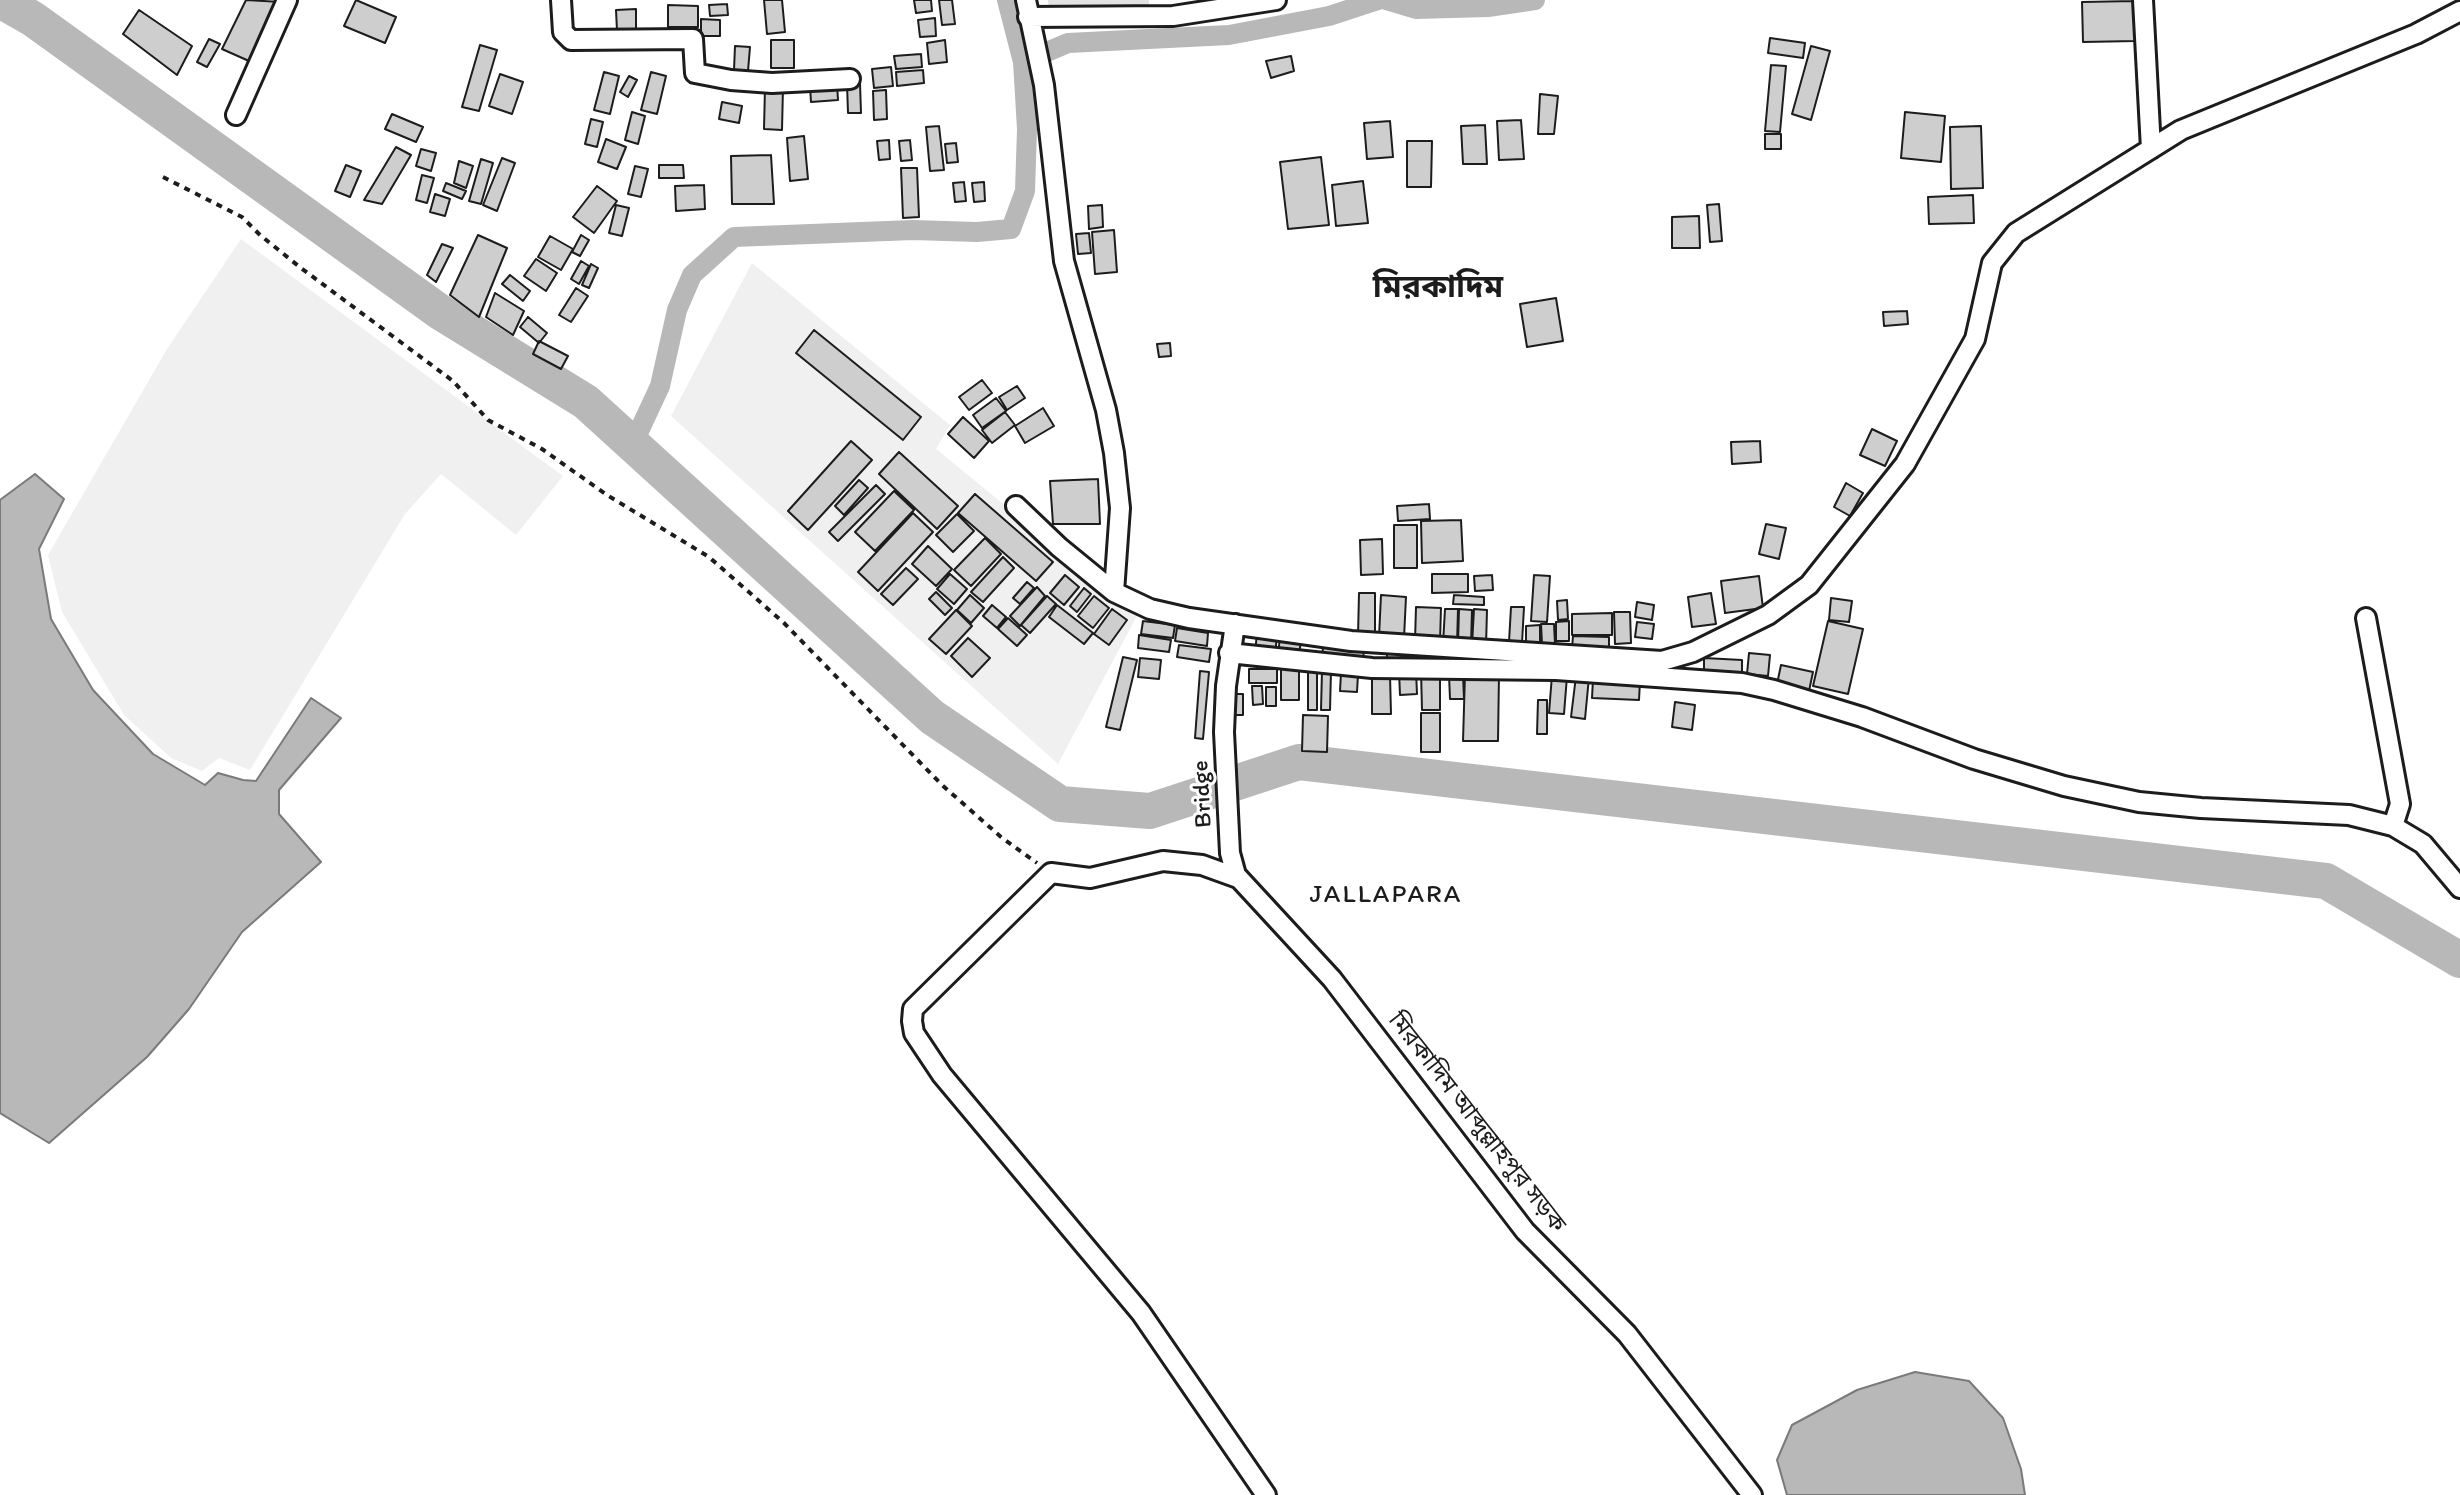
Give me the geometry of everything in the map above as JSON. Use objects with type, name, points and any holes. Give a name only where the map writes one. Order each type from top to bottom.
[{"type":"street","points":[[236,115],[287,0]]},
{"type":"street","points":[[561,0],[563,32],[571,40],[693,39],[695,73],[772,83],[850,79]]},
{"type":"street","points":[[1114,592],[1120,508],[1114,453],[1106,410],[1064,261],[1044,85],[1027,8],[1173,16],[1276,0]]},
{"type":"street","points":[[2143,0],[2151,149]]},
{"type":"street","points":[[1016,506],[1059,547],[1114,592],[1150,609],[1189,618],[1351,641],[1662,661],[1693,652],[1768,615],[1809,585],[1905,464],[1975,339],[1992,263],[2016,233],[2181,130],[2416,34],[2460,11]]},
{"type":"street","points":[[2366,618],[2400,804],[2393,826]]},
{"type":"street","name":"Bridge","points":[[1230,853],[1224,732],[1229,653],[1235,624]]},
{"type":"street","points":[[1229,653],[1372,668],[1556,670],[1742,683],[1862,717],[1974,759],[2064,786],[2139,802],[2349,815],[2393,826],[2423,844],[2460,888]]},
{"type":"street","name":"মিরকাদিম আব্দুল্লাহপুর সড়ক","points":[[1230,853],[1238,878],[1332,979],[1525,1231],[1627,1334],[1752,1495]]},
{"type":"street","points":[[1238,878],[1202,865],[1163,861],[1090,878],[1051,873],[913,1009],[914,1033],[942,1075],[1141,1313],[1266,1495]]},
{"type":"path","points":[[163,177],[242,217],[301,268],[453,381],[488,420],[542,449],[607,495],[709,557],[784,623],[942,785],[1001,837],[1051,873]]},
{"type":"shaded area","points":[[1048,0],[1149,0],[1149,6],[1049,9]]},
{"type":"shaded area","points":[[241,239],[563,476],[516,535],[441,474],[405,514],[250,770],[219,758],[202,771],[171,758],[124,715],[62,612],[48,555],[167,349]]},
{"type":"shaded area","points":[[752,263],[950,425],[936,449],[1138,614],[1058,764],[671,416]]},
{"type":"shaded area","points":[[35,474],[64,499],[39,549],[51,619],[93,690],[153,754],[205,785],[218,773],[256,781],[311,698],[341,718],[279,790],[279,814],[321,862],[242,932],[189,1009],[147,1057],[49,1143],[0,1113],[0,500]]},
{"type":"shaded area","points":[[1915,1372],[1969,1381],[2003,1418],[2021,1469],[2025,1495],[1787,1495],[1777,1460],[1792,1425],[1857,1390]]},
{"type":"building","points":[[246,0],[281,2],[249,61],[222,49]]},
{"type":"building","points":[[356,0],[396,17],[385,43],[344,26]]},
{"type":"building","points":[[764,0],[782,0],[785,32],[767,34]]},
{"type":"building","points":[[914,0],[931,0],[932,11],[916,13]]},
{"type":"building","points":[[939,0],[952,0],[955,24],[942,25]]},
{"type":"building","points":[[2134,1],[2135,41],[2083,42],[2082,2]]},
{"type":"building","points":[[727,4],[728,15],[710,16],[709,5]]},
{"type":"building","points":[[668,5],[698,6],[698,27],[668,27]]},
{"type":"building","points":[[636,9],[636,31],[617,31],[616,10]]},
{"type":"building","points":[[139,10],[192,46],[177,75],[123,34]]},
{"type":"building","points":[[935,18],[936,36],[920,37],[918,20]]},
{"type":"building","points":[[701,19],[720,20],[720,36],[701,36]]},
{"type":"building","points":[[1770,38],[1805,43],[1803,58],[1768,53]]},
{"type":"building","points":[[209,39],[220,44],[207,67],[197,62]]},
{"type":"building","points":[[771,40],[794,40],[794,68],[771,68]]},
{"type":"building","points":[[945,40],[947,62],[929,64],[927,43]]},
{"type":"building","points":[[480,45],[497,50],[479,111],[462,107]]},
{"type":"building","points":[[735,46],[750,47],[748,71],[734,70]]},
{"type":"building","points":[[1811,46],[1830,51],[1811,120],[1792,114]]},
{"type":"building","points":[[921,54],[922,67],[896,69],[894,56]]},
{"type":"building","points":[[1291,56],[1294,71],[1271,78],[1266,61]]},
{"type":"building","points":[[1771,65],[1786,66],[1780,132],[1765,131]]},
{"type":"building","points":[[891,67],[893,86],[874,88],[872,69]]},
{"type":"building","points":[[923,70],[924,83],[897,86],[896,72]]},
{"type":"building","points":[[604,72],[619,76],[610,114],[594,110]]},
{"type":"building","points":[[651,72],[666,76],[657,114],[641,110]]},
{"type":"building","points":[[500,74],[523,82],[512,114],[489,106]]},
{"type":"building","points":[[629,76],[637,80],[628,97],[620,92]]},
{"type":"building","points":[[860,83],[861,113],[848,113],[847,84]]},
{"type":"building","points":[[837,84],[838,100],[811,102],[810,86]]},
{"type":"building","points":[[765,87],[783,87],[782,130],[764,129]]},
{"type":"building","points":[[886,90],[887,119],[874,120],[873,91]]},
{"type":"building","points":[[1540,94],[1558,96],[1554,134],[1538,134]]},
{"type":"building","points":[[722,102],[742,106],[739,123],[719,119]]},
{"type":"building","points":[[632,112],[645,116],[638,144],[625,140]]},
{"type":"building","points":[[1905,112],[1945,116],[1941,162],[1901,158]]},
{"type":"building","points":[[392,114],[423,127],[416,142],[385,129]]},
{"type":"building","points":[[591,119],[603,122],[597,147],[585,144]]},
{"type":"building","points":[[1521,120],[1524,159],[1499,160],[1497,121]]},
{"type":"building","points":[[1390,121],[1393,157],[1367,159],[1364,123]]},
{"type":"building","points":[[1485,125],[1487,164],[1463,164],[1461,126]]},
{"type":"building","points":[[939,126],[944,170],[930,171],[926,127]]},
{"type":"building","points":[[1981,126],[1983,188],[1951,189],[1950,127]]},
{"type":"building","points":[[1765,134],[1781,134],[1781,149],[1765,149]]},
{"type":"building","points":[[804,136],[808,179],[790,181],[787,138]]},
{"type":"building","points":[[606,139],[626,147],[617,169],[598,162]]},
{"type":"building","points":[[889,140],[890,159],[879,160],[877,141]]},
{"type":"building","points":[[910,140],[912,160],[901,161],[899,141]]},
{"type":"building","points":[[1407,141],[1432,141],[1431,187],[1407,187]]},
{"type":"building","points":[[956,143],[958,162],[947,163],[945,144]]},
{"type":"building","points":[[396,147],[411,155],[382,204],[364,200]]},
{"type":"building","points":[[421,149],[436,153],[431,171],[416,166]]},
{"type":"building","points":[[771,155],[774,204],[732,204],[731,156]]},
{"type":"building","points":[[1321,157],[1329,225],[1288,229],[1280,162]]},
{"type":"building","points":[[502,158],[515,163],[497,211],[483,205]]},
{"type":"building","points":[[481,159],[493,163],[481,204],[469,201]]},
{"type":"building","points":[[459,161],[473,166],[466,188],[454,183]]},
{"type":"building","points":[[346,165],[361,171],[350,197],[335,191]]},
{"type":"building","points":[[659,165],[683,165],[684,178],[659,178]]},
{"type":"building","points":[[635,166],[648,169],[641,197],[628,194]]},
{"type":"building","points":[[901,168],[917,168],[919,217],[903,218]]},
{"type":"building","points":[[422,175],[434,178],[427,203],[416,200]]},
{"type":"building","points":[[1363,181],[1368,223],[1336,226],[1332,185]]},
{"type":"building","points":[[964,182],[966,201],[955,202],[953,183]]},
{"type":"building","points":[[984,182],[985,201],[974,202],[972,183]]},
{"type":"building","points":[[446,183],[466,191],[462,199],[443,191]]},
{"type":"building","points":[[704,185],[705,209],[676,211],[675,186]]},
{"type":"building","points":[[597,186],[617,201],[594,233],[573,217]]},
{"type":"building","points":[[435,194],[450,199],[445,216],[430,212]]},
{"type":"building","points":[[1973,195],[1974,223],[1929,224],[1928,197]]},
{"type":"building","points":[[1719,204],[1722,241],[1710,242],[1707,205]]},
{"type":"building","points":[[616,205],[629,208],[622,236],[609,233]]},
{"type":"building","points":[[1102,205],[1103,227],[1089,229],[1088,206]]},
{"type":"building","points":[[1699,216],[1700,248],[1672,248],[1672,217]]},
{"type":"building","points":[[1114,230],[1117,272],[1095,274],[1092,232]]},
{"type":"building","points":[[1089,233],[1091,253],[1078,254],[1076,234]]},
{"type":"building","points":[[478,235],[507,248],[479,317],[450,295]]},
{"type":"building","points":[[581,235],[589,240],[580,256],[572,252]]},
{"type":"building","points":[[550,236],[573,249],[561,270],[538,257]]},
{"type":"building","points":[[442,244],[453,248],[436,282],[427,275]]},
{"type":"building","points":[[536,259],[557,273],[546,291],[524,276]]},
{"type":"building","points":[[581,261],[589,266],[579,284],[571,279]]},
{"type":"building","points":[[591,264],[598,268],[589,288],[582,285]]},
{"type":"building","points":[[510,275],[530,291],[523,301],[502,284]]},
{"type":"building","points":[[576,288],[588,296],[571,322],[559,315]]},
{"type":"building","points":[[495,293],[524,311],[513,335],[486,317]]},
{"type":"building","points":[[1556,298],[1563,341],[1527,347],[1520,304]]},
{"type":"building","points":[[1907,311],[1908,324],[1884,326],[1883,312]]},
{"type":"building","points":[[528,317],[547,333],[539,343],[520,327]]},
{"type":"building","points":[[814,330],[921,417],[903,440],[796,353]]},
{"type":"building","points":[[539,341],[568,356],[561,369],[533,354]]},
{"type":"building","points":[[1170,343],[1171,356],[1159,357],[1157,344]]},
{"type":"building","points":[[982,380],[992,393],[969,410],[959,397]]},
{"type":"building","points":[[1017,386],[1025,398],[1007,410],[999,397]]},
{"type":"building","points":[[996,398],[1006,411],[982,428],[973,415]]},
{"type":"building","points":[[1043,408],[1054,426],[1025,443],[1015,426]]},
{"type":"building","points":[[1005,412],[1015,425],[992,443],[982,430]]},
{"type":"building","points":[[963,417],[989,441],[974,458],[948,434]]},
{"type":"building","points":[[1872,429],[1897,441],[1885,466],[1860,455]]},
{"type":"building","points":[[851,441],[872,460],[808,530],[788,511]]},
{"type":"building","points":[[1760,441],[1761,462],[1732,464],[1731,442]]},
{"type":"building","points":[[899,452],[958,506],[937,529],[879,474]]},
{"type":"building","points":[[1098,479],[1100,524],[1053,524],[1050,481]]},
{"type":"building","points":[[859,480],[868,488],[844,515],[835,506]]},
{"type":"building","points":[[1846,483],[1863,493],[1850,516],[1834,507]]},
{"type":"building","points":[[876,485],[885,494],[838,541],[829,532]]},
{"type":"building","points":[[894,491],[914,510],[875,551],[855,532]]},
{"type":"building","points":[[975,494],[1053,562],[1036,581],[958,513]]},
{"type":"building","points":[[1429,504],[1430,519],[1398,521],[1397,506]]},
{"type":"building","points":[[913,513],[933,532],[878,591],[858,572]]},
{"type":"building","points":[[957,514],[974,531],[953,552],[936,535]]},
{"type":"building","points":[[1461,520],[1463,561],[1422,563],[1421,521]]},
{"type":"building","points":[[1766,524],[1786,528],[1779,559],[1759,554]]},
{"type":"building","points":[[1394,525],[1417,525],[1417,568],[1394,568]]},
{"type":"building","points":[[985,538],[1001,554],[971,586],[954,570]]},
{"type":"building","points":[[1382,539],[1383,574],[1361,575],[1360,540]]},
{"type":"building","points":[[928,546],[952,569],[936,586],[912,564]]},
{"type":"building","points":[[1003,557],[1014,568],[983,602],[971,592]]},
{"type":"building","points":[[906,568],[918,579],[893,605],[881,594]]},
{"type":"building","points":[[950,574],[967,589],[954,604],[937,589]]},
{"type":"building","points":[[1432,574],[1468,574],[1468,592],[1432,593]]},
{"type":"building","points":[[1065,575],[1079,587],[1064,605],[1050,593]]},
{"type":"building","points":[[1492,575],[1493,590],[1475,591],[1474,576]]},
{"type":"building","points":[[1534,575],[1550,576],[1547,622],[1531,621]]},
{"type":"building","points":[[1759,576],[1763,608],[1725,613],[1721,581]]},
{"type":"building","points":[[1027,582],[1034,588],[1020,604],[1013,598]]},
{"type":"building","points":[[1037,587],[1045,596],[1020,626],[1010,616]]},
{"type":"building","points":[[1084,588],[1091,594],[1077,612],[1070,606]]},
{"type":"building","points":[[936,592],[952,608],[945,615],[929,599]]},
{"type":"building","points":[[1359,593],[1375,593],[1375,636],[1358,636]]},
{"type":"building","points":[[1711,593],[1716,624],[1692,627],[1688,597]]},
{"type":"building","points":[[970,595],[984,608],[971,623],[957,610]]},
{"type":"building","points":[[1381,595],[1406,597],[1404,638],[1379,637]]},
{"type":"building","points":[[1454,595],[1484,597],[1484,605],[1453,604]]},
{"type":"building","points":[[1047,596],[1056,604],[1030,633],[1021,625]]},
{"type":"building","points":[[1094,596],[1109,608],[1093,628],[1078,616]]},
{"type":"building","points":[[1831,598],[1852,601],[1849,622],[1829,620]]},
{"type":"building","points":[[1567,600],[1568,619],[1558,620],[1557,601]]},
{"type":"building","points":[[1637,602],[1654,605],[1652,620],[1635,617]]},
{"type":"building","points":[[992,605],[1006,617],[997,628],[983,616]]},
{"type":"building","points":[[1057,605],[1093,633],[1084,644],[1049,617]]},
{"type":"building","points":[[1416,607],[1441,608],[1440,642],[1415,641]]},
{"type":"building","points":[[1511,607],[1524,607],[1522,643],[1509,642]]},
{"type":"building","points":[[1112,609],[1127,620],[1109,645],[1094,634]]},
{"type":"building","points":[[1445,609],[1458,609],[1457,645],[1443,644]]},
{"type":"building","points":[[1459,609],[1472,610],[1471,645],[1458,644]]},
{"type":"building","points":[[1474,609],[1487,610],[1486,646],[1472,645]]},
{"type":"building","points":[[956,610],[972,626],[946,654],[929,639]]},
{"type":"building","points":[[1614,612],[1630,612],[1631,643],[1615,644]]},
{"type":"building","points":[[1612,613],[1612,635],[1572,635],[1572,614]]},
{"type":"building","points":[[1008,618],[1027,635],[1017,646],[998,629]]},
{"type":"building","points":[[1143,621],[1175,625],[1173,638],[1141,634]]},
{"type":"building","points":[[1569,621],[1569,641],[1556,641],[1556,622]]},
{"type":"building","points":[[1828,621],[1863,629],[1848,694],[1813,686]]},
{"type":"building","points":[[1637,622],[1654,624],[1652,639],[1635,637]]},
{"type":"building","points":[[1541,624],[1554,624],[1555,644],[1542,644]]},
{"type":"building","points":[[1540,625],[1540,643],[1526,644],[1526,626]]},
{"type":"building","points":[[1177,628],[1208,633],[1207,646],[1175,641]]},
{"type":"building","points":[[1257,633],[1277,636],[1275,655],[1255,653]]},
{"type":"building","points":[[1139,635],[1171,640],[1169,652],[1138,648]]},
{"type":"building","points":[[1573,636],[1609,637],[1609,649],[1572,648]]},
{"type":"building","points":[[1280,637],[1301,639],[1299,657],[1278,655]]},
{"type":"building","points":[[968,638],[990,658],[972,677],[951,656]]},
{"type":"building","points":[[1179,645],[1211,649],[1209,662],[1177,657]]},
{"type":"building","points":[[1323,646],[1364,648],[1363,662],[1322,660]]},
{"type":"building","points":[[1387,651],[1435,652],[1435,663],[1387,662]]},
{"type":"building","points":[[1749,653],[1770,655],[1768,676],[1747,674]]},
{"type":"building","points":[[1123,657],[1137,660],[1120,730],[1106,727]]},
{"type":"building","points":[[1140,658],[1161,660],[1159,679],[1138,677]]},
{"type":"building","points":[[1704,658],[1742,660],[1742,678],[1704,676]]},
{"type":"building","points":[[1281,665],[1299,666],[1299,700],[1281,700]]},
{"type":"building","points":[[1781,665],[1813,672],[1809,691],[1777,684]]},
{"type":"building","points":[[1249,669],[1277,669],[1277,683],[1249,683]]},
{"type":"building","points":[[1308,670],[1317,671],[1317,710],[1308,710]]},
{"type":"building","points":[[1322,670],[1331,671],[1330,710],[1321,710]]},
{"type":"building","points":[[1200,671],[1209,672],[1203,739],[1195,738]]},
{"type":"building","points":[[1399,671],[1416,671],[1417,694],[1400,695]]},
{"type":"building","points":[[1421,671],[1440,671],[1440,710],[1422,710]]},
{"type":"building","points":[[1341,673],[1358,674],[1357,692],[1340,691]]},
{"type":"building","points":[[1465,674],[1499,674],[1498,741],[1463,741]]},
{"type":"building","points":[[1372,675],[1390,675],[1391,714],[1372,714]]},
{"type":"building","points":[[1449,675],[1463,675],[1464,699],[1450,699]]},
{"type":"building","points":[[1552,675],[1567,676],[1564,714],[1549,713]]},
{"type":"building","points":[[1576,676],[1589,677],[1585,719],[1571,717]]},
{"type":"building","points":[[1593,679],[1640,681],[1639,700],[1592,698]]},
{"type":"building","points":[[1252,686],[1262,686],[1263,704],[1253,705]]},
{"type":"building","points":[[1266,687],[1276,687],[1276,706],[1266,706]]},
{"type":"building","points":[[1232,694],[1243,694],[1243,715],[1232,715]]},
{"type":"building","points":[[1538,700],[1547,700],[1547,734],[1537,734]]},
{"type":"building","points":[[1675,702],[1695,705],[1692,730],[1672,727]]},
{"type":"building","points":[[1421,713],[1440,713],[1440,752],[1421,752]]},
{"type":"building","points":[[1303,715],[1328,716],[1327,752],[1302,751]]},
{"type":"waterway","points":[[0,0],[33,19],[440,312],[586,402],[932,717],[1060,804],[1150,811],[1299,762],[2326,881],[2460,960]]},
{"type":"waterway","points":[[1007,0],[1023,62]]},
{"type":"waterway","points":[[633,444],[660,386],[677,310],[692,275],[734,237],[1011,229],[1025,191],[1027,129],[1023,62],[1068,43],[1229,35],[1329,16],[1378,0]]},
{"type":"waterway","points":[[1386,0],[1416,9],[1488,7],[1535,0]]},
{"type":"district","name":"মিরকাদিম","points":[[1438,289]]},
{"type":"district","name":"JALLAPARA","points":[[1386,895]]}]
